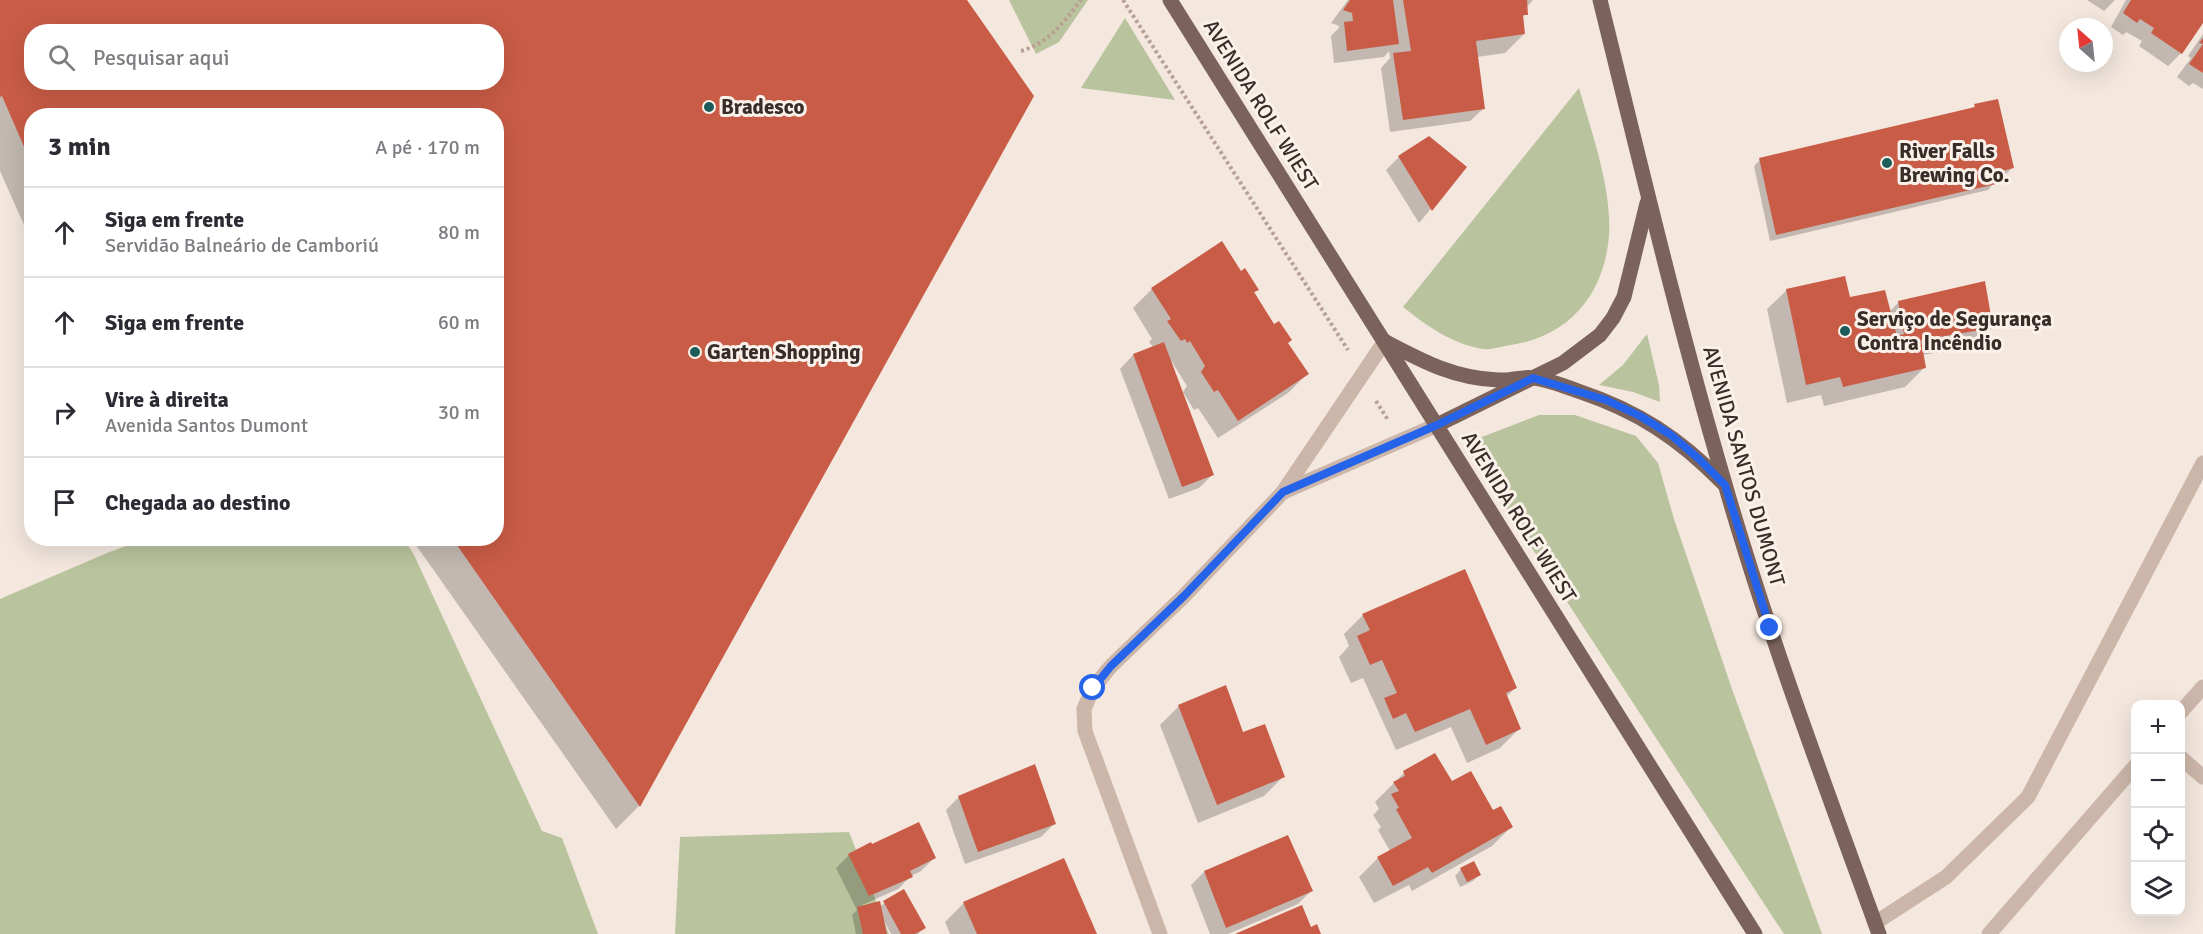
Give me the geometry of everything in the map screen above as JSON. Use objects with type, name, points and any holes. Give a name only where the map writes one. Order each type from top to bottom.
[{"type":"main road","name":"AVENIDA ROLF WIEST","points":[[1170,0],[1385,341],[1750,931]]},
{"type":"main road","name":"AVENIDA SANTOS DUMONT","points":[[1600,0],[1648,201],[1725,485],[1817,767],[1877,929]]},
{"type":"main road","points":[[1437,425],[1563,363],[1600,334],[1613,318],[1624,297],[1648,201]]},
{"type":"main road","points":[[1385,341],[1428,364],[1463,376],[1499,380],[1533,378],[1606,400],[1640,416],[1671,435],[1725,485]]},
{"type":"street","points":[[1160,934],[1085,731],[1084,709],[1093,688],[1111,666],[1184,596],[1283,492],[1385,341]]},
{"type":"street","points":[[1283,492],[1437,425]]},
{"type":"street","points":[[1877,929],[1946,877],[2028,797],[2203,463]]},
{"type":"street","points":[[2185,707],[2203,687]]},
{"type":"street","points":[[2185,761],[2203,777]]},
{"type":"street","points":[[1989,934],[2131,771]]},
{"type":"path","points":[[1021,51],[1036,47],[1054,32],[1081,0]]},
{"type":"path","points":[[1123,0],[1355,361],[1361,377],[1401,441]]},
{"type":"green space","points":[[1009,0],[1088,0],[1059,42],[1036,54]]},
{"type":"green space","points":[[1125,18],[1175,100],[1081,88]]},
{"type":"green space","points":[[1579,88],[1600,161],[1609,218],[1606,257],[1591,294],[1567,322],[1532,340],[1483,349],[1461,343],[1440,333],[1403,307]]},
{"type":"green space","points":[[1647,334],[1659,385],[1660,402],[1633,392],[1599,385],[1623,365]]},
{"type":"green space","points":[[1539,415],[1575,415],[1636,436],[1658,463],[1674,519],[1733,692],[1822,934],[1784,934],[1464,444]]},
{"type":"green space","points":[[126,546],[408,546],[542,831],[562,838],[598,934],[0,934],[0,599]]},
{"type":"green space","points":[[849,832],[889,934],[675,934],[680,837]]},
{"type":"building","name":"Garten Shopping","points":[[0,0],[967,0],[1034,96],[640,807],[458,546],[504,546],[504,108],[24,108],[24,147],[2,96],[0,97]]},
{"type":"building","points":[[1350,0],[1393,0],[1399,44],[1347,51],[1344,22],[1353,21],[1352,13],[1343,10]]},
{"type":"building","points":[[1403,0],[1527,0],[1528,15],[1523,15],[1525,34],[1476,41],[1485,109],[1403,120],[1393,53],[1411,51]]},
{"type":"building","points":[[2131,0],[2203,0],[2203,23],[2182,54],[2151,33],[2154,28],[2140,19],[2137,23],[2123,13]]},
{"type":"building","points":[[2203,44],[2203,73],[2189,64]]},
{"type":"building","name":"River Falls Brewing Co.","points":[[1998,99],[2014,168],[1994,173],[1996,184],[1776,235],[1759,158],[1975,107],[1974,104]]},
{"type":"building","points":[[1429,136],[1467,167],[1432,211],[1398,156]]},
{"type":"building","points":[[1222,241],[1241,271],[1245,268],[1259,290],[1254,292],[1274,324],[1279,321],[1292,340],[1288,343],[1309,374],[1238,421],[1218,390],[1214,392],[1201,372],[1205,366],[1190,341],[1187,343],[1185,339],[1181,341],[1167,321],[1171,319],[1151,288]]},
{"type":"building","name":"Serviço de Segurança Contra Incêndio","points":[[1845,276],[1850,297],[1885,290],[1897,336],[1904,334],[1898,301],[1985,281],[1993,328],[1921,340],[1926,368],[1843,387],[1840,377],[1806,385],[1786,289]]},
{"type":"building","points":[[1164,342],[1214,475],[1182,487],[1133,354]]},
{"type":"building","points":[[1465,569],[1517,688],[1506,693],[1521,729],[1486,745],[1470,709],[1415,732],[1406,713],[1393,719],[1384,698],[1397,693],[1382,660],[1370,665],[1357,636],[1370,630],[1362,614]]},
{"type":"building","points":[[1226,685],[1243,732],[1265,724],[1285,777],[1217,805],[1178,705]]},
{"type":"building","points":[[1435,753],[1452,781],[1471,771],[1493,810],[1501,806],[1513,827],[1432,873],[1428,867],[1393,886],[1377,857],[1412,838],[1396,809],[1399,808],[1391,794],[1399,791],[1393,782],[1405,776],[1403,771]]},
{"type":"building","points":[[1035,764],[1056,824],[978,852],[958,796]]},
{"type":"building","points":[[919,822],[936,858],[910,871],[913,877],[869,896],[848,854]]},
{"type":"building","points":[[1288,835],[1313,891],[1226,928],[1204,871]]},
{"type":"building","points":[[1064,858],[1097,934],[977,934],[963,902]]},
{"type":"building","points":[[1474,861],[1481,875],[1467,882],[1460,868]]},
{"type":"building","points":[[904,889],[926,928],[915,934],[901,934],[883,901]]},
{"type":"building","points":[[880,901],[887,934],[863,934],[857,907]]},
{"type":"building","points":[[1302,905],[1311,927],[1317,924],[1321,934],[1235,934]]},
{"type":"place","name":"Bradesco","points":[[709,107]]},
{"type":"place","name":"River Falls Brewing Co.","points":[[1887,163]]},
{"type":"place","name":"Serviço de Segurança Contra Incêndio","points":[[1845,331]]},
{"type":"place","name":"Garten Shopping","points":[[695,352]]},
{"type":"route","points":[[1093,688],[1111,666],[1184,596],[1283,492],[1437,425],[1533,378],[1606,400],[1640,416],[1671,435],[1725,485],[1770,628]]}]
